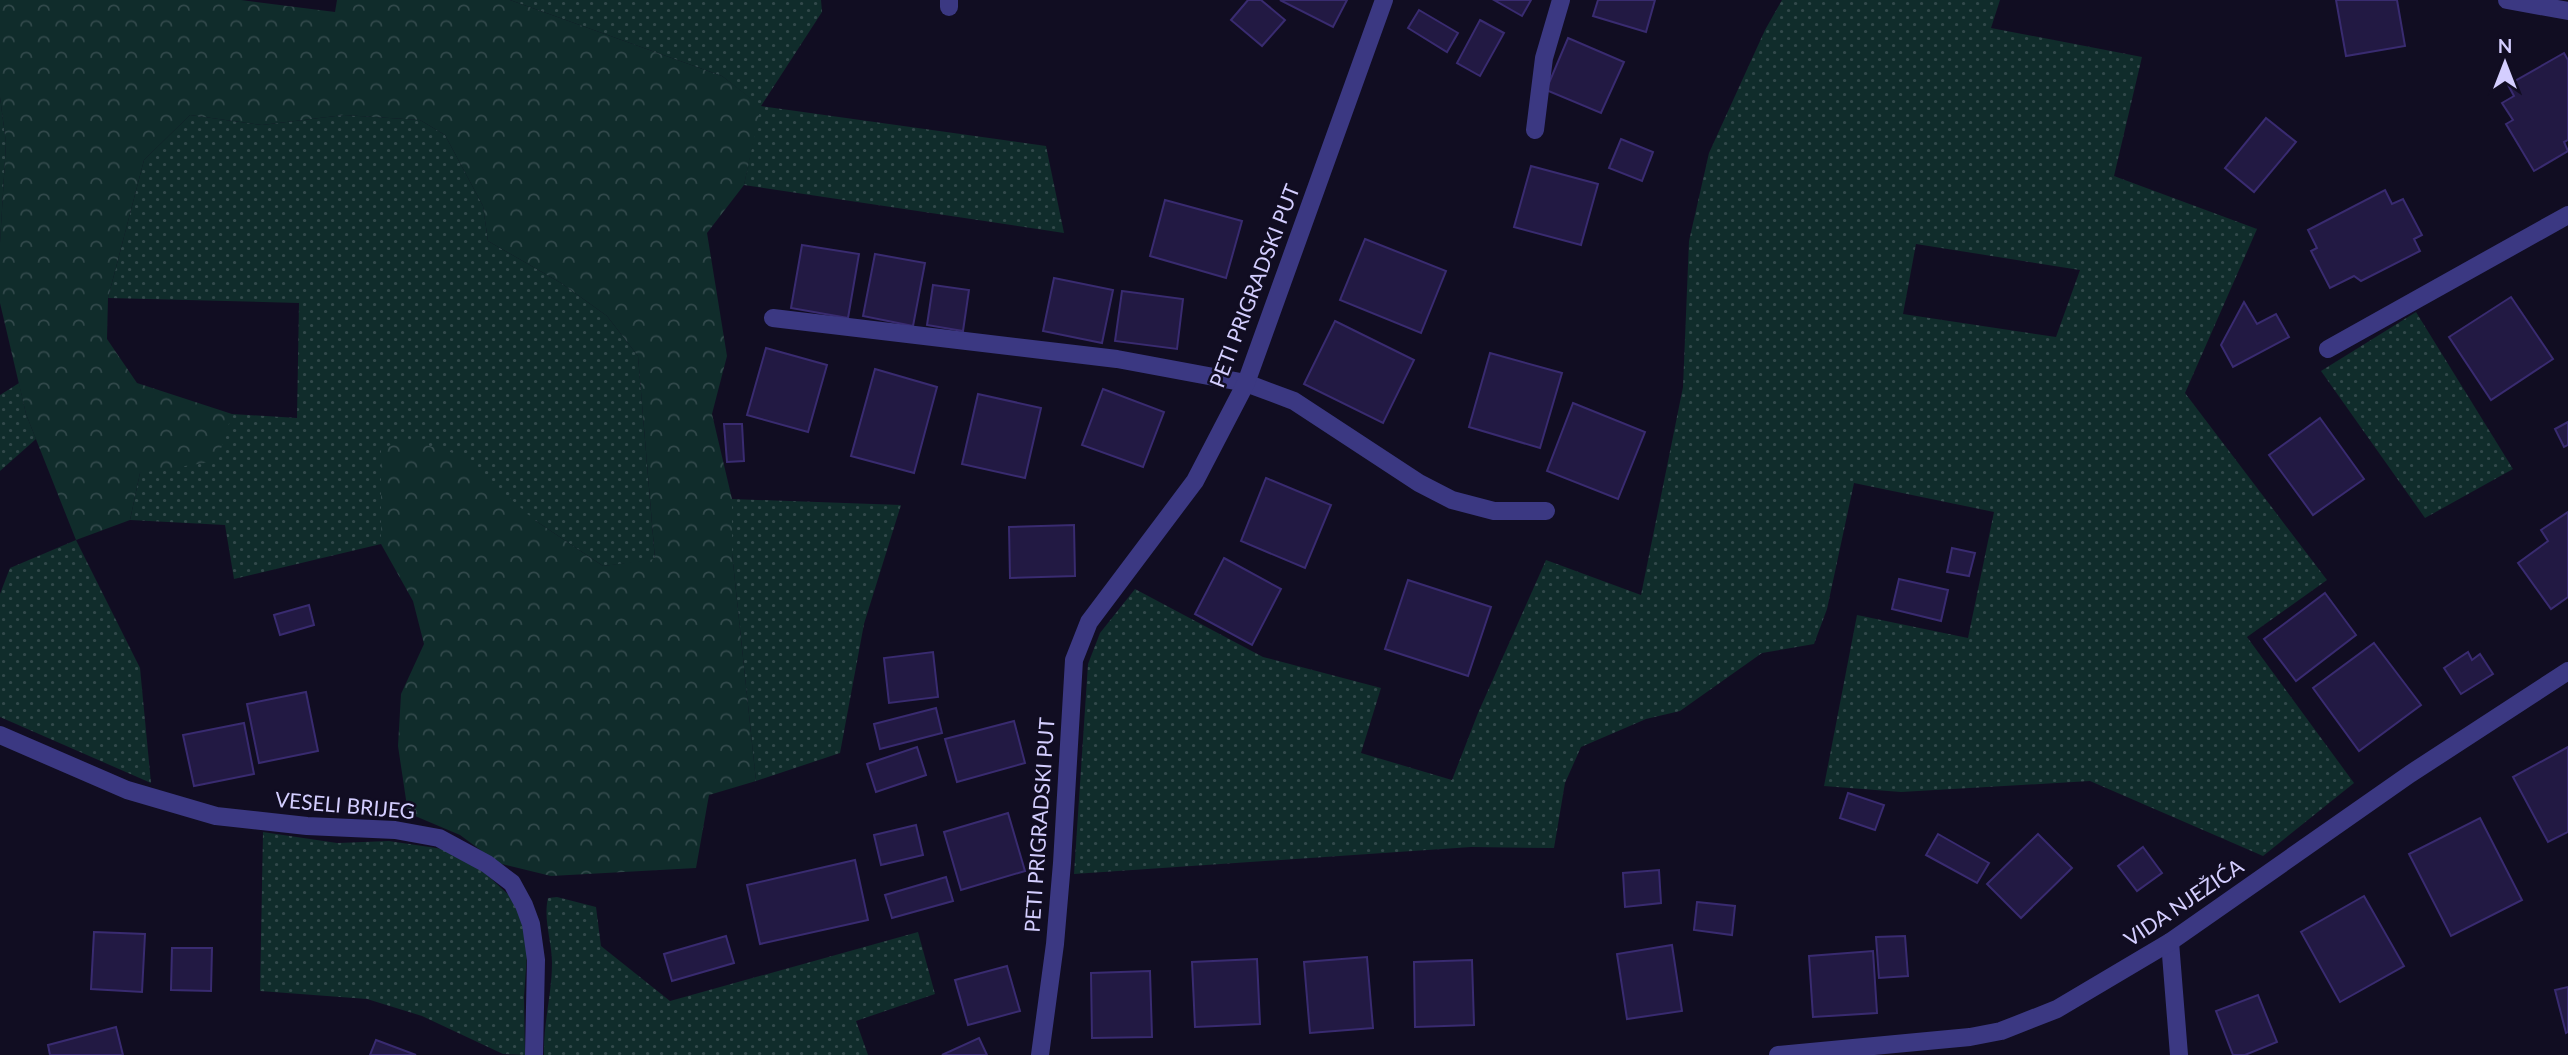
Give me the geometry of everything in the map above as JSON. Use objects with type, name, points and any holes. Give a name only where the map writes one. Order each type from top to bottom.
[{"type":"street","name":"PETI PRIGRADSKI PUT","points":[[1040,1055],[1062,863],[1074,660],[1089,622],[1195,481],[1246,383],[1384,0]]},
{"type":"street","points":[[1535,130],[1544,58],[1561,0]]},
{"type":"street","points":[[2507,0],[2568,11]]},
{"type":"street","points":[[2328,349],[2568,215]]},
{"type":"street","points":[[773,318],[1118,359],[1246,383],[1294,401],[1419,483],[1452,500],[1494,511],[1546,511]]},
{"type":"street","name":"VIDA NJEŽIĆA","points":[[1779,1055],[1930,1041],[2001,1031],[2057,1009],[2170,942],[2410,774],[2568,671]]},
{"type":"street","name":"VESELI BRIJEG","points":[[0,735],[127,790],[216,816],[307,826],[396,830],[439,838],[487,864],[512,883],[531,924],[536,960],[534,1055]]},
{"type":"street","points":[[2170,942],[2179,1055]]},
{"type":"green space","points":[[0,0],[241,0],[335,12],[337,0],[510,0],[722,76],[761,106],[744,185],[707,233],[727,356],[712,414],[732,499],[732,553],[756,781],[709,795],[696,868],[551,876],[498,863],[460,835],[408,813],[398,746],[401,694],[424,644],[413,601],[381,544],[381,448],[409,440],[460,455],[536,521],[603,566],[655,559],[638,356],[607,316],[561,283],[488,241],[483,206],[445,135],[420,120],[344,115],[262,125],[190,115],[144,160],[108,298],[107,339],[137,383],[232,414],[217,461],[140,473],[130,520],[76,540],[26,414],[0,303],[0,243],[6,143],[0,97]]},
{"type":"green space","points":[[510,0],[821,0],[822,12],[761,106],[1046,146],[1064,233],[744,185],[760,106],[722,76]]},
{"type":"green space","points":[[1782,0],[2000,0],[1991,28],[2142,57],[2114,176],[2257,229],[2185,393],[2327,580],[2247,637],[2354,783],[2263,856],[2090,781],[1901,792],[1824,786],[1857,615],[1968,638],[1994,512],[1854,483],[1827,609],[1814,644],[1762,653],[1680,711],[1646,719],[1581,747],[1565,783],[1554,848],[1471,847],[1074,874],[1088,664],[1100,633],[1135,589],[1263,657],[1381,688],[1361,753],[1452,780],[1478,713],[1546,560],[1641,595],[1683,387],[1689,241],[1709,153],[1765,30]],"holes":[[[1916,244],[2080,270],[2056,337],[1903,314]]]},
{"type":"green space","points":[[0,97],[6,143],[0,243]]},
{"type":"green space","points":[[190,115],[262,125],[344,115],[420,120],[445,135],[483,206],[488,241],[561,283],[607,316],[638,356],[655,560],[603,566],[536,521],[381,448],[381,544],[234,579],[225,525],[130,520],[140,473],[232,414],[297,418],[299,303],[108,298],[144,160]]},
{"type":"green space","points":[[2416,312],[2513,469],[2425,518],[2321,371]]},
{"type":"green space","points":[[19,383],[26,414],[36,439],[0,471],[0,395]]},
{"type":"green space","points":[[732,499],[901,505],[864,624],[840,753],[756,781],[732,553]]},
{"type":"green space","points":[[76,540],[140,668],[151,783],[0,717],[0,594],[10,568]]},
{"type":"green space","points":[[263,832],[337,843],[389,841],[443,849],[485,873],[513,899],[528,940],[524,997],[525,1055],[503,1054],[422,1016],[367,999],[260,991]]},
{"type":"green space","points":[[557,897],[596,907],[601,946],[670,1001],[918,932],[935,994],[856,1021],[868,1055],[544,1055],[552,963],[547,906],[548,898]]},
{"type":"building","points":[[1248,0],[1261,0],[1285,20],[1262,46],[1231,20]]},
{"type":"building","points":[[1280,0],[1347,0],[1333,27]]},
{"type":"building","points":[[1494,0],[1531,0],[1522,16]]},
{"type":"building","points":[[1598,0],[1655,0],[1646,32],[1593,16]]},
{"type":"building","points":[[2336,0],[2397,0],[2405,46],[2346,56]]},
{"type":"building","points":[[1419,10],[1458,33],[1447,52],[1408,28]]},
{"type":"building","points":[[1480,20],[1504,33],[1480,76],[1457,63]]},
{"type":"building","points":[[1568,38],[1624,62],[1601,113],[1546,90]]},
{"type":"building","points":[[2564,53],[2568,60],[2568,140],[2564,142],[2568,151],[2534,171],[2506,124],[2513,120],[2502,103],[2514,96],[2508,85]]},
{"type":"building","points":[[2266,118],[2296,142],[2254,192],[2225,168]]},
{"type":"building","points":[[1621,139],[1653,152],[1642,181],[1609,168]]},
{"type":"building","points":[[1531,166],[1598,184],[1581,245],[1514,227]]},
{"type":"building","points":[[2385,190],[2392,204],[2403,199],[2422,235],[2414,239],[2420,251],[2361,281],[2354,276],[2330,288],[2311,251],[2317,248],[2308,230]]},
{"type":"building","points":[[1165,200],[1242,221],[1226,278],[1150,256]]},
{"type":"building","points":[[1365,239],[1446,271],[1421,333],[1340,300]]},
{"type":"building","points":[[802,245],[859,254],[848,318],[791,308]]},
{"type":"building","points":[[875,254],[925,263],[913,326],[863,316]]},
{"type":"building","points":[[1054,278],[1113,290],[1102,343],[1043,331]]},
{"type":"building","points":[[933,285],[969,290],[963,331],[927,325]]},
{"type":"building","points":[[1122,291],[1183,299],[1177,349],[1115,341]]},
{"type":"building","points":[[2511,297],[2553,359],[2491,400],[2449,337]]},
{"type":"building","points":[[2244,302],[2257,324],[2276,314],[2289,337],[2233,367],[2221,345]]},
{"type":"building","points":[[1335,321],[1414,360],[1383,423],[1304,384]]},
{"type":"building","points":[[766,348],[827,365],[808,432],[747,415]]},
{"type":"building","points":[[1490,353],[1562,373],[1540,448],[1469,427]]},
{"type":"building","points":[[875,369],[937,387],[914,473],[851,456]]},
{"type":"building","points":[[1103,389],[1164,412],[1143,467],[1082,445]]},
{"type":"building","points":[[978,394],[1041,408],[1025,478],[962,464]]},
{"type":"building","points":[[1573,403],[1645,432],[1618,499],[1547,471]]},
{"type":"building","points":[[2320,418],[2364,479],[2313,515],[2269,455]]},
{"type":"building","points":[[2568,422],[2568,445],[2564,447],[2555,429]]},
{"type":"building","points":[[724,424],[742,424],[744,461],[727,462]]},
{"type":"building","points":[[1266,478],[1331,505],[1305,568],[1241,541]]},
{"type":"building","points":[[2568,512],[2568,597],[2551,609],[2518,563],[2548,541],[2541,530]]},
{"type":"building","points":[[1074,525],[1075,576],[1010,578],[1009,527]]},
{"type":"building","points":[[1952,548],[1975,553],[1969,576],[1947,572]]},
{"type":"building","points":[[1224,558],[1281,589],[1252,645],[1195,614]]},
{"type":"building","points":[[1899,579],[1948,590],[1941,621],[1892,609]]},
{"type":"building","points":[[1408,580],[1491,607],[1468,676],[1385,649]]},
{"type":"building","points":[[2325,593],[2356,635],[2296,681],[2264,639]]},
{"type":"building","points":[[309,605],[314,625],[280,635],[274,615]]},
{"type":"building","points":[[2374,643],[2421,705],[2359,751],[2313,688]]},
{"type":"building","points":[[933,652],[938,697],[889,703],[884,658]]},
{"type":"building","points":[[2468,652],[2472,660],[2480,654],[2493,674],[2461,694],[2444,668]]},
{"type":"building","points":[[306,692],[318,751],[259,763],[247,704]]},
{"type":"building","points":[[936,708],[942,733],[880,749],[874,724]]},
{"type":"building","points":[[1014,721],[1025,763],[957,782],[945,739]]},
{"type":"building","points":[[244,723],[254,774],[194,786],[183,735]]},
{"type":"building","points":[[917,747],[926,775],[876,792],[867,764]]},
{"type":"building","points":[[2568,747],[2568,832],[2548,842],[2513,777]]},
{"type":"building","points":[[1848,793],[1884,805],[1875,830],[1840,818]]},
{"type":"building","points":[[1008,813],[1025,871],[961,890],[944,832]]},
{"type":"building","points":[[2480,818],[2522,900],[2451,936],[2409,854]]},
{"type":"building","points":[[916,825],[923,855],[881,865],[874,835]]},
{"type":"building","points":[[1938,834],[1989,863],[1977,883],[1926,855]]},
{"type":"building","points":[[2038,834],[2072,868],[2021,918],[1987,884]]},
{"type":"building","points":[[2143,847],[2162,873],[2137,891],[2118,866]]},
{"type":"building","points":[[855,860],[868,920],[760,944],[747,885]]},
{"type":"building","points":[[1659,870],[1661,903],[1625,907],[1623,873]]},
{"type":"building","points":[[946,877],[953,901],[892,918],[885,895]]},
{"type":"building","points":[[2364,896],[2404,966],[2340,1002],[2301,932]]},
{"type":"building","points":[[1697,902],[1735,906],[1732,935],[1694,930]]},
{"type":"building","points":[[94,932],[145,934],[142,992],[91,989]]},
{"type":"building","points":[[726,936],[734,963],[672,981],[664,954]]},
{"type":"building","points":[[1905,936],[1908,976],[1879,978],[1876,937]]},
{"type":"building","points":[[1672,945],[1682,1011],[1627,1019],[1617,954]]},
{"type":"building","points":[[172,948],[212,948],[211,991],[171,990]]},
{"type":"building","points":[[1873,951],[1877,1013],[1813,1017],[1809,956]]},
{"type":"building","points":[[1367,957],[1373,1028],[1310,1033],[1304,962]]},
{"type":"building","points":[[1257,959],[1260,1024],[1195,1027],[1192,962]]},
{"type":"building","points":[[1472,960],[1474,1025],[1415,1027],[1414,962]]},
{"type":"building","points":[[1007,966],[1020,1011],[968,1025],[955,980]]},
{"type":"building","points":[[1150,971],[1152,1037],[1092,1038],[1091,973]]},
{"type":"building","points":[[2568,987],[2568,1032],[2566,1033],[2555,990]]},
{"type":"building","points":[[2258,995],[2277,1042],[2245,1055],[2233,1055],[2216,1011]]},
{"type":"building","points":[[116,1027],[123,1055],[50,1055],[48,1045]]},
{"type":"building","points":[[979,1038],[987,1055],[942,1055]]},
{"type":"building","points":[[376,1040],[416,1055],[370,1055]]}]
